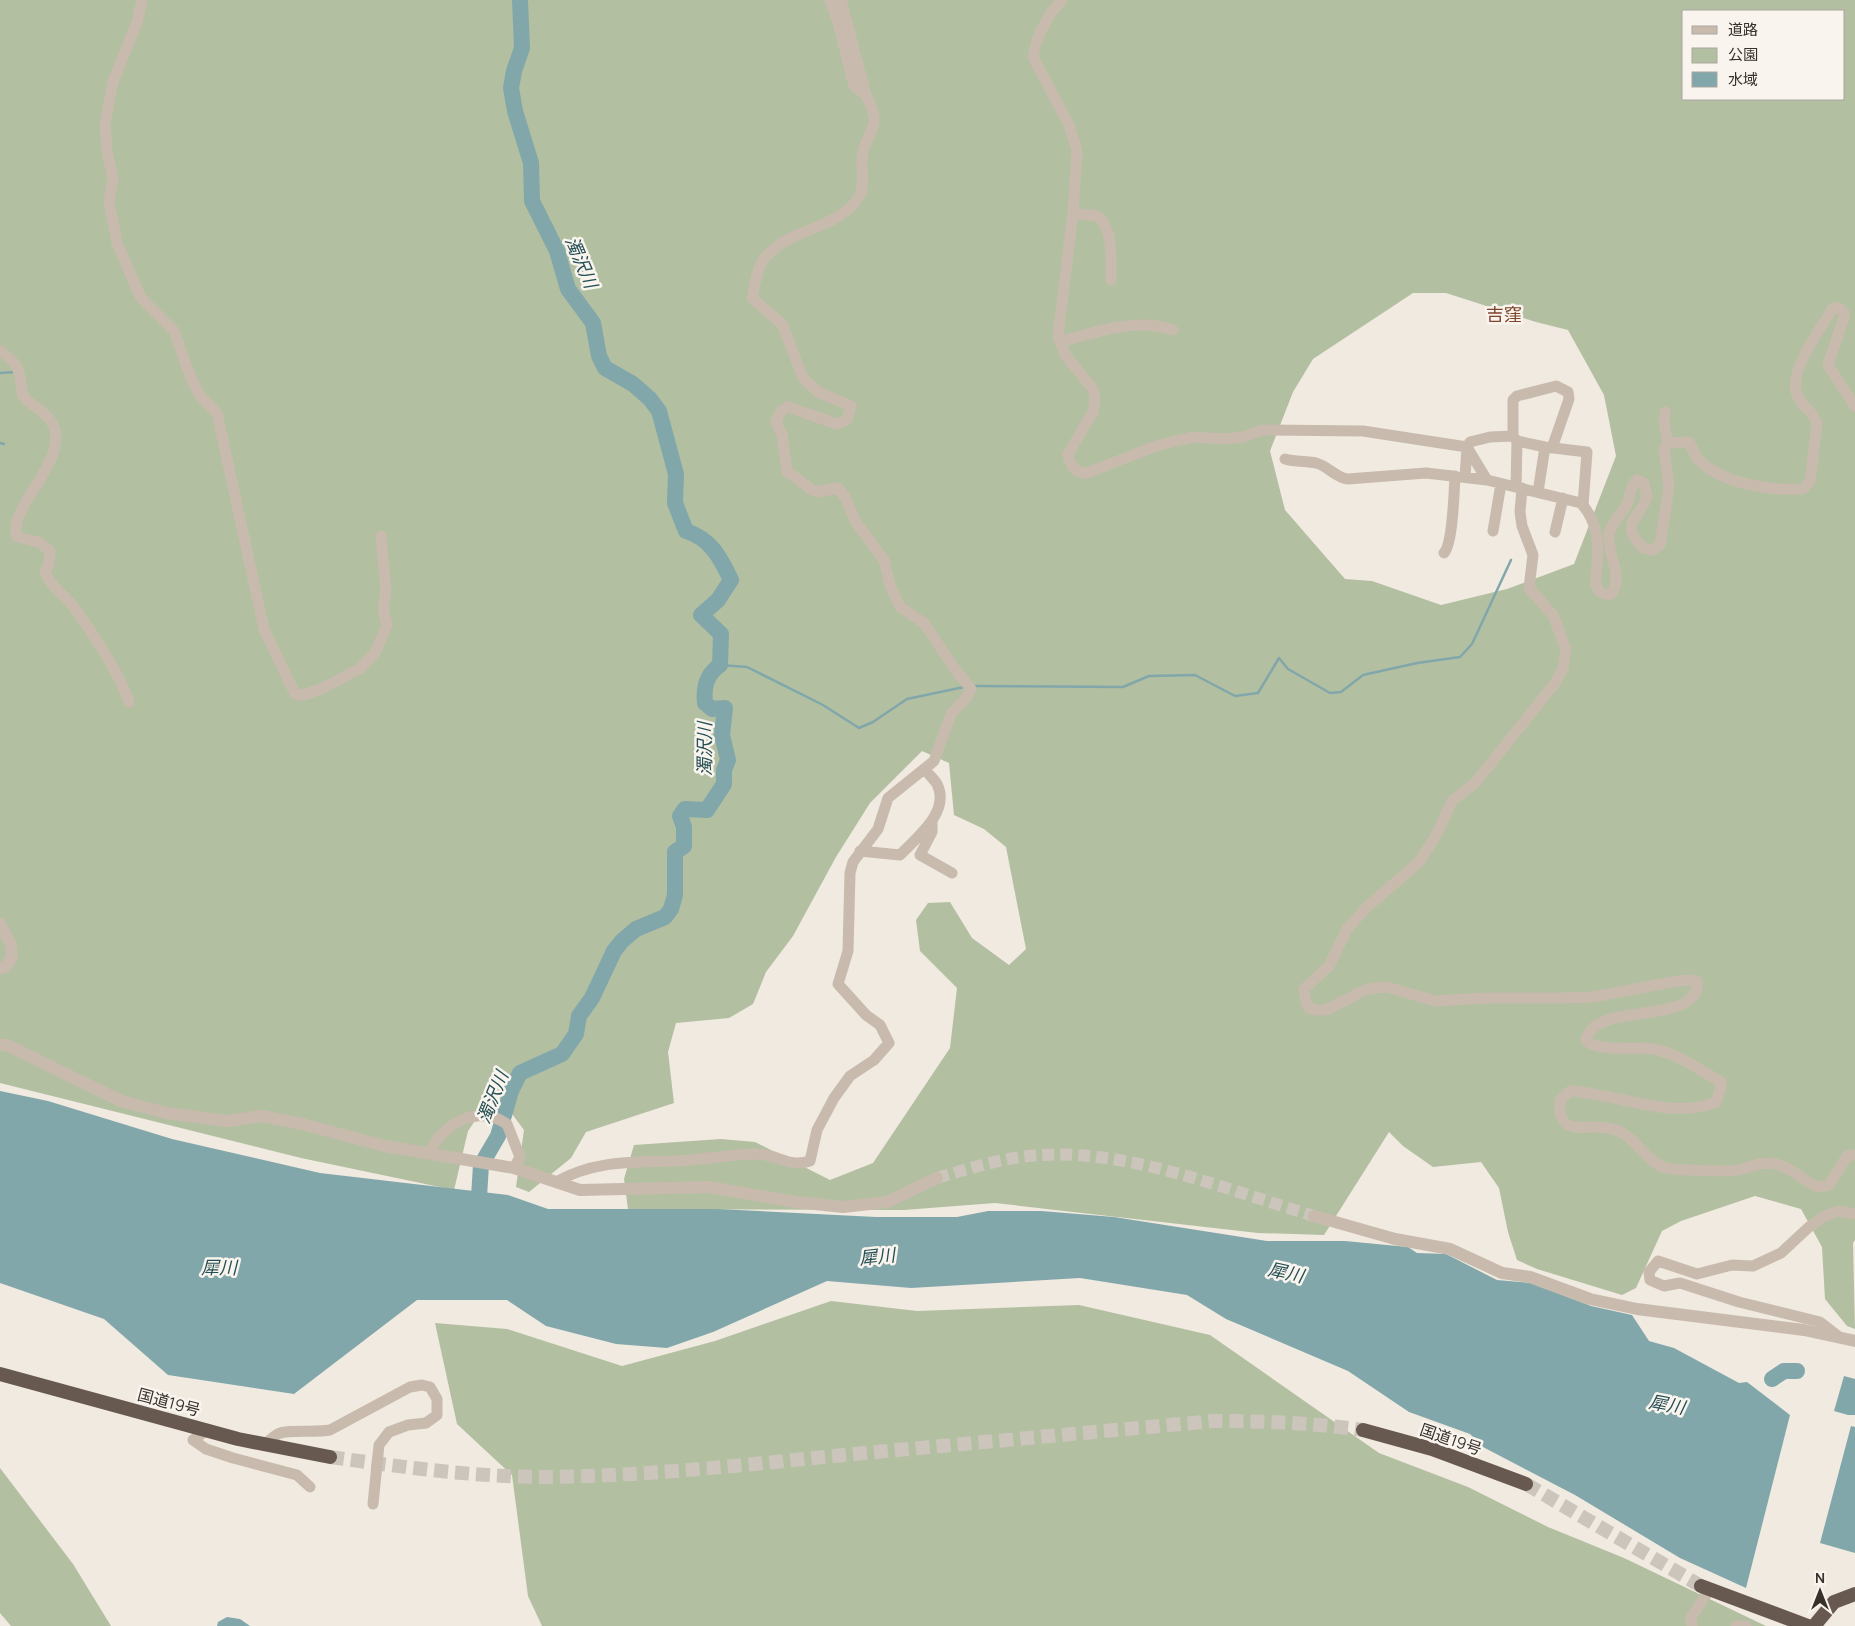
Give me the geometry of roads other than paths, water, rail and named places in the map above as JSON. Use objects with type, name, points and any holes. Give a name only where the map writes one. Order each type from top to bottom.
[{"type":"highway","name":"国道19号","points":[[0,1374],[207,1430],[330,1457]]},
{"type":"highway","name":"国道19号","points":[[1363,1430],[1432,1449],[1526,1484]]},
{"type":"highway","points":[[1705,1588],[1808,1626]]},
{"type":"highway","points":[[1814,1626],[1834,1602],[1855,1594]]},
{"type":"street","points":[[142,0],[137,22],[113,82],[105,123],[107,152],[113,178],[110,202],[117,243],[141,298],[174,331],[191,378],[200,396],[217,414],[264,629],[295,694],[304,695],[345,677],[359,669],[375,653],[387,625],[383,608],[386,591],[381,536]]},
{"type":"street","points":[[830,0],[854,86],[866,96]]},
{"type":"street","points":[[556,1182],[582,1170],[630,1161],[690,1160],[737,1154],[764,1154],[794,1164],[810,1161],[817,1130],[834,1098],[850,1076],[874,1060],[889,1043],[880,1025],[866,1015],[838,984],[848,951],[850,873],[860,851],[878,829],[888,798],[934,761],[951,714],[966,698],[969,687],[924,623],[900,607],[890,585],[884,560],[855,522],[842,492],[838,488],[817,492],[786,471],[782,435],[776,421],[781,411],[788,408],[837,424],[847,420],[851,406],[818,392],[803,378],[798,368],[788,334],[782,324],[752,298],[758,270],[771,251],[801,232],[839,217],[859,197],[862,190],[863,149],[875,126],[873,110],[866,96],[841,0]]},
{"type":"street","points":[[1062,0],[1053,9],[1034,47],[1033,57],[1074,137],[1077,152],[1073,213],[1059,320],[1060,342],[1066,356],[1093,389],[1095,399],[1093,412],[1068,454],[1072,467],[1082,473],[1101,468],[1156,446],[1192,436],[1224,439],[1243,437],[1262,430],[1363,431],[1467,447]]},
{"type":"street","points":[[1073,213],[1097,216],[1104,224],[1111,256],[1111,280]]},
{"type":"street","points":[[1668,443],[1689,442],[1697,457],[1706,466],[1739,482],[1754,486],[1803,489],[1810,481],[1817,424],[1815,418],[1798,397],[1796,381],[1799,367],[1833,308],[1839,308],[1845,314],[1828,365],[1855,406]]},
{"type":"street","points":[[1060,342],[1108,328],[1160,326],[1173,330]]},
{"type":"street","points":[[0,351],[16,362],[24,396],[46,414],[54,431],[53,452],[44,474],[18,516],[14,530],[17,537],[39,542],[50,551],[49,563],[45,572],[50,584],[72,605],[123,683],[129,702]]},
{"type":"street","points":[[1538,492],[1549,448],[1569,399],[1568,392],[1557,386],[1517,396],[1513,400],[1520,512],[1522,526],[1533,555],[1529,588],[1553,615],[1558,626],[1566,650],[1563,669],[1554,684],[1475,783],[1452,801],[1436,836],[1419,862],[1367,907],[1347,929],[1329,966],[1304,989],[1306,1002],[1309,1008],[1326,1010],[1365,990],[1387,987],[1435,1001],[1593,997],[1677,981],[1695,980],[1697,981],[1697,991],[1692,998],[1670,1008],[1604,1021],[1591,1031],[1586,1040],[1593,1046],[1649,1048],[1675,1056],[1721,1082],[1722,1088],[1716,1102],[1698,1108],[1652,1105],[1628,1102],[1586,1092],[1570,1091],[1560,1100],[1558,1112],[1563,1121],[1573,1128],[1608,1128],[1629,1136],[1652,1161],[1667,1168],[1738,1171],[1758,1163],[1776,1164],[1818,1187],[1829,1185],[1847,1156],[1855,1155]]},
{"type":"street","points":[[1285,459],[1298,463],[1317,464],[1342,479],[1348,480],[1426,473],[1487,480],[1563,498],[1583,505],[1591,514],[1596,528],[1598,551],[1596,586],[1600,592],[1611,594],[1615,588],[1617,575],[1608,542],[1610,530],[1628,503],[1632,485],[1637,480],[1644,483],[1648,497],[1630,524],[1631,532],[1643,548],[1652,550],[1660,545],[1669,487],[1664,449],[1668,443],[1664,424],[1665,412]]},
{"type":"street","points":[[1444,553],[1449,548],[1460,477],[1467,447],[1470,442],[1515,438],[1549,448],[1587,452],[1583,505]]},
{"type":"street","points":[[1467,447],[1487,480]]},
{"type":"street","points":[[1493,531],[1501,484]]},
{"type":"street","points":[[1555,532],[1563,498]]},
{"type":"street","points":[[925,769],[937,784],[939,803],[932,822],[932,832],[920,855],[952,873]]},
{"type":"street","points":[[860,851],[900,855],[932,822]]},
{"type":"street","points":[[0,924],[11,944],[12,958],[5,967],[0,968]]},
{"type":"street","points":[[0,1045],[7,1045],[122,1101],[166,1113],[228,1121],[262,1116],[302,1124],[385,1146],[429,1153],[457,1160],[514,1168],[580,1190],[709,1186],[796,1202],[843,1207],[887,1202],[937,1178]]},
{"type":"street","points":[[429,1153],[460,1120],[468,1116],[490,1115],[507,1124],[520,1157],[514,1168]]},
{"type":"street","points":[[1838,1336],[1820,1322],[1739,1302],[1680,1283],[1664,1286],[1650,1280],[1649,1272],[1658,1261],[1697,1274],[1732,1265],[1753,1266],[1781,1253],[1809,1227],[1823,1217],[1838,1211],[1855,1214]]},
{"type":"street","points":[[1314,1216],[1394,1239],[1450,1249],[1502,1273],[1530,1277],[1590,1299],[1636,1310],[1743,1321],[1838,1336],[1855,1341]]},
{"type":"street","points":[[265,1444],[279,1433],[298,1431],[316,1434],[330,1430],[410,1387],[422,1385],[430,1387],[436,1394],[438,1404],[434,1418],[426,1423],[408,1425],[389,1432],[379,1445],[373,1504]]},
{"type":"street","points":[[207,1430],[193,1440],[206,1449],[232,1458],[297,1475],[310,1487]]},
{"type":"street","points":[[1692,1626],[1692,1618],[1705,1588]]},
{"type":"street","points":[[1736,1626],[1746,1626]]},
{"type":"water","name":"犀川","points":[[0,1091],[48,1101],[172,1139],[320,1173],[508,1195],[548,1209],[718,1209],[876,1217],[957,1217],[988,1211],[1041,1211],[1114,1217],[1267,1241],[1345,1241],[1408,1247],[1417,1253],[1446,1254],[1497,1280],[1531,1283],[1591,1306],[1632,1315],[1649,1341],[1674,1348],[1739,1383],[1747,1382],[1790,1415],[1746,1588],[1680,1558],[1575,1495],[1483,1447],[1470,1434],[1409,1412],[1348,1371],[1226,1319],[1187,1295],[1080,1278],[911,1288],[827,1281],[713,1332],[667,1348],[616,1344],[546,1326],[507,1300],[417,1300],[294,1394],[168,1375],[104,1319],[0,1283]]},
{"type":"water","points":[[1844,1376],[1855,1379],[1855,1415],[1834,1411]]},
{"type":"water","points":[[1851,1426],[1855,1427],[1855,1553],[1820,1543]]},
{"type":"water","points":[[227,1617],[240,1619],[250,1626],[217,1626],[218,1622]]},
{"type":"waterway","name":"濁沢川","points":[[478,1213],[481,1165],[498,1136],[511,1091],[520,1073],[562,1054],[576,1034],[579,1016],[592,998],[614,951],[636,929],[665,917],[671,909],[675,895],[675,852],[684,846],[684,827],[680,816],[685,809],[707,810],[724,784],[724,770],[728,760],[722,735],[725,708],[712,709],[705,703],[705,686],[709,676],[720,665],[721,634],[701,615],[718,600],[731,580],[714,550],[695,534],[686,531],[675,503],[676,474],[659,411],[650,399],[633,384],[605,368],[599,356],[593,323],[568,289],[557,251],[532,201],[531,163],[515,111],[511,88],[514,71],[522,48],[520,0]]},
{"type":"waterway","points":[[0,373],[15,372]]},
{"type":"waterway","points":[[0,443],[4,444]]},
{"type":"waterway","points":[[972,686],[1123,687],[1149,676],[1195,675],[1235,696],[1258,693],[1279,658],[1288,669],[1330,693],[1341,692],[1363,675],[1417,663],[1460,657],[1472,644],[1511,560]]},
{"type":"waterway","points":[[720,665],[747,667],[823,705],[859,728],[873,722],[907,699],[964,687]]},
{"type":"waterway","name":"犀川","points":[[1772,1379],[1784,1371],[1797,1371]]},
{"type":"tunnel","points":[[937,1178],[1014,1158],[1041,1155],[1109,1158],[1179,1174],[1314,1216]]},
{"type":"tunnel","points":[[330,1457],[465,1473],[520,1477],[586,1476],[701,1469],[1214,1421],[1288,1423],[1363,1430]]},
{"type":"tunnel","points":[[1526,1484],[1701,1586]]},
{"type":"district","name":"吉窪","points":[[1504,314]]}]
